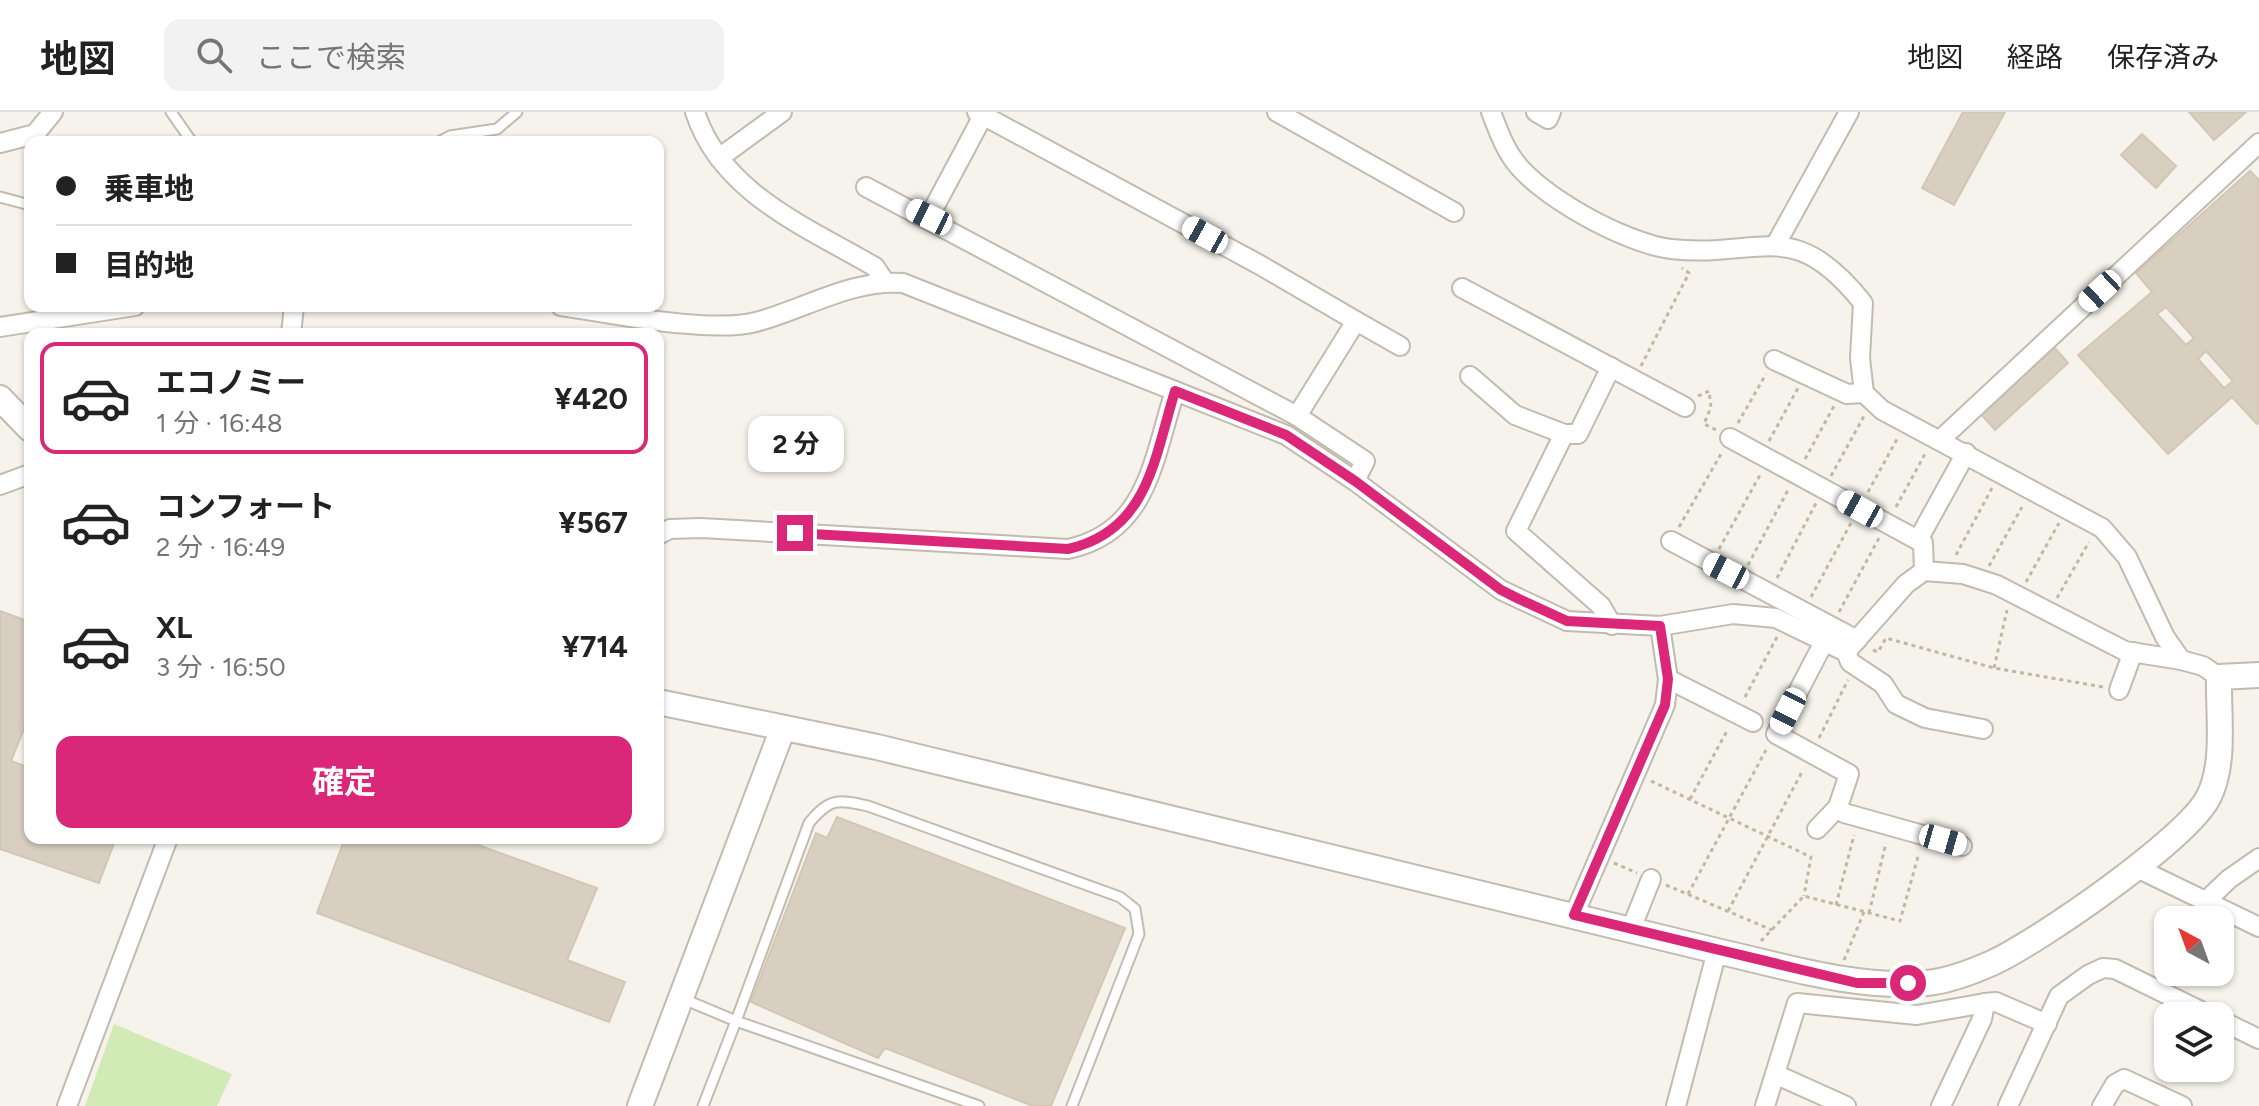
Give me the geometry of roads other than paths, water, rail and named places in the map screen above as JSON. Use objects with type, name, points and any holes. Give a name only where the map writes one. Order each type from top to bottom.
[{"type":"street","points":[[27,136],[35,134],[53,112]]},
{"type":"street","points":[[695,112],[700,129],[719,158],[749,191],[875,267],[885,282]]},
{"type":"street","points":[[719,158],[782,112]]},
{"type":"street","points":[[1277,112],[1454,212]]},
{"type":"street","points":[[1491,112],[1512,159],[1546,191],[1584,215],[1665,248],[1776,244],[1800,251],[1837,271],[1863,303],[1860,358],[1868,397]]},
{"type":"street","points":[[1536,112],[1548,119],[1551,112]]},
{"type":"street","points":[[1776,244],[1849,112]]},
{"type":"street","points":[[929,217],[982,113],[1400,346]]},
{"type":"street","points":[[0,143],[24,137]]},
{"type":"street","points":[[1938,438],[2259,143]]},
{"type":"street","points":[[866,187],[929,217],[1297,416],[1365,461],[1355,481]]},
{"type":"street","points":[[604,312],[690,324],[753,323],[885,282],[926,290],[1286,435],[1355,481],[1501,590],[1567,621],[1660,626],[1733,614],[1828,633]]},
{"type":"street","points":[[1462,288],[1685,407]]},
{"type":"street","points":[[0,327],[79,312]]},
{"type":"street","points":[[1297,416],[1356,321]]},
{"type":"street","points":[[1774,360],[1842,391],[1868,397],[1906,422],[2098,526],[2127,557],[2165,637],[2181,660]]},
{"type":"street","points":[[1470,376],[1515,415],[1564,434],[1578,434],[1611,367]]},
{"type":"street","points":[[664,532],[701,528],[1068,549],[1092,544],[1113,532],[1133,511],[1175,391]]},
{"type":"street","points":[[0,398],[24,423]]},
{"type":"street","points":[[1564,434],[1516,531],[1601,606],[1612,625]]},
{"type":"street","points":[[1730,438],[1923,543],[1924,571]]},
{"type":"street","points":[[1918,540],[1966,453]]},
{"type":"street","points":[[0,485],[24,476]]},
{"type":"street","points":[[1671,541],[1803,611],[1852,649],[1896,704],[1925,718],[1983,729]]},
{"type":"street","points":[[1852,649],[1906,584],[1924,571],[1963,574],[1981,580],[2133,652],[2203,666],[2219,677],[2259,675]]},
{"type":"street","points":[[1574,915],[1657,730],[1668,679],[1660,626]]},
{"type":"street","points":[[1817,829],[1838,807],[1849,774],[1776,734],[1828,633]]},
{"type":"street","points":[[2119,690],[2133,652]]},
{"type":"street","points":[[664,703],[877,747],[1717,951],[1839,979],[1885,984],[1931,983],[1992,963],[2137,868],[2186,828],[2209,798],[2216,772],[2219,677]]},
{"type":"street","points":[[1668,679],[1744,718]]},
{"type":"street","points":[[640,1106],[783,728]]},
{"type":"street","points":[[1838,807],[1859,817],[1962,846]]},
{"type":"street","points":[[67,1106],[166,844]]},
{"type":"street","points":[[2206,901],[2229,879],[2259,858]]},
{"type":"street","points":[[2137,868],[2259,927]]},
{"type":"street","points":[[1631,929],[1651,879]]},
{"type":"street","points":[[1676,1106],[1717,951]]},
{"type":"street","points":[[2008,1106],[2059,996],[2103,968],[2115,969],[2182,1002]]},
{"type":"street","points":[[1765,1106],[1797,1003],[1917,1015],[1996,1002],[2047,1024]]},
{"type":"street","points":[[1941,1106],[1982,1019],[1985,1003]]},
{"type":"street","points":[[2234,1027],[2259,1039]]},
{"type":"street","points":[[1775,1074],[1846,1106]]},
{"type":"street","points":[[2102,1106],[2115,1084],[2124,1079],[2182,1106]]},
{"type":"lane","points":[[171,112],[188,136]]},
{"type":"lane","points":[[450,136],[497,129],[517,112]]},
{"type":"lane","points":[[0,197],[24,203]]},
{"type":"lane","points":[[703,1106],[809,823],[823,807],[840,799],[868,806],[1120,897],[1135,909],[1139,934],[1072,1106]]},
{"type":"lane","points":[[681,998],[736,1021],[979,1106]]}]
